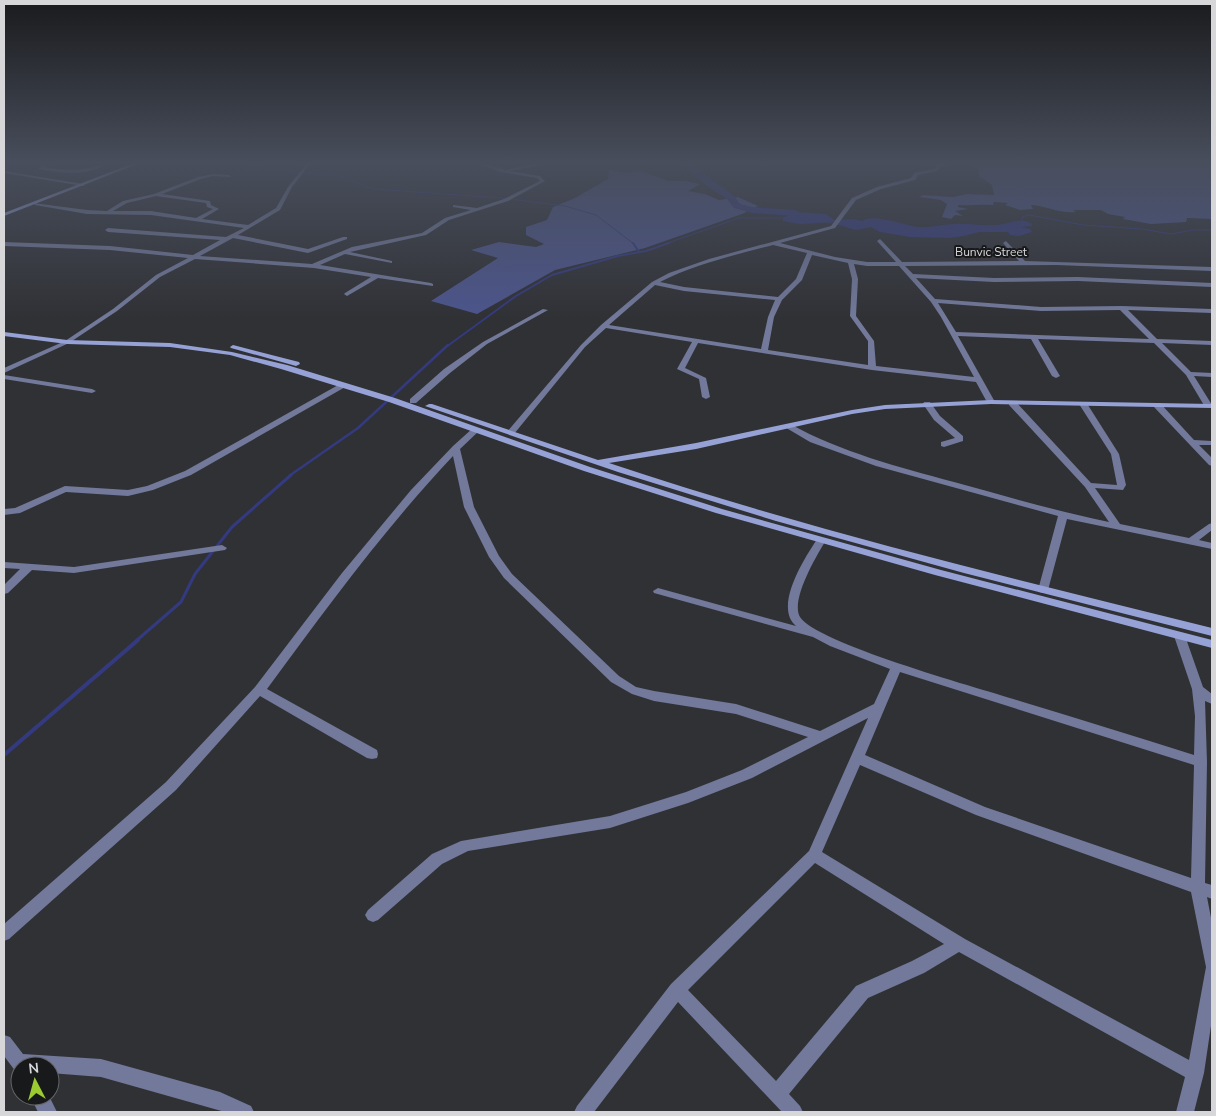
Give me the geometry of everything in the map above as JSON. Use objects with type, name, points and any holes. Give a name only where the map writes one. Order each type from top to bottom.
[{"type":"main road","points":[[4,326],[33,334],[74,338],[161,340],[220,344],[274,356],[389,396],[476,430],[588,469],[719,511],[1212,644]]},
{"type":"main road","points":[[4,334],[67,342],[170,345],[203,348],[275,364],[342,386],[412,401],[770,516],[1043,590],[1212,632]]},
{"type":"main road","points":[[588,469],[598,462],[696,446],[852,412],[927,404],[1012,402],[1210,406]]},
{"type":"main road","points":[[1150,618],[1155,629]]},
{"type":"street","points":[[164,215],[249,227]]},
{"type":"street","points":[[196,220],[206,215]]},
{"type":"street","points":[[5,369],[74,338],[115,310],[153,279],[249,227],[267,215]]},
{"type":"street","points":[[313,266],[344,252],[370,244],[424,234],[446,219],[459,215]]},
{"type":"street","points":[[511,432],[583,346],[603,326],[654,283],[696,265],[836,225],[841,215]]},
{"type":"street","points":[[108,230],[229,237],[308,251],[345,238]]},
{"type":"street","points":[[880,240],[933,301],[954,334],[991,402]]},
{"type":"street","name":"Bunvic Street","points":[[772,243],[851,262],[899,264],[987,272],[1023,263],[1212,269]]},
{"type":"street","points":[[1006,243],[1023,263]]},
{"type":"street","points":[[4,244],[110,248],[192,257],[313,266],[431,285]]},
{"type":"street","points":[[344,252],[390,262],[381,266]]},
{"type":"street","points":[[764,350],[771,317],[779,299],[799,280],[810,253]]},
{"type":"street","points":[[851,262],[855,279],[853,316],[871,341],[872,368]]},
{"type":"street","points":[[364,274],[372,270]]},
{"type":"street","points":[[910,276],[987,272],[1059,278],[1212,285]]},
{"type":"street","points":[[347,294],[377,276]]},
{"type":"street","points":[[654,283],[684,289],[779,299]]},
{"type":"street","points":[[933,301],[1041,309],[1122,308],[1212,311]]},
{"type":"street","points":[[1122,308],[1189,374],[1210,406]]},
{"type":"street","points":[[412,401],[441,376],[485,343],[545,310]]},
{"type":"street","points":[[603,326],[872,368],[980,380]]},
{"type":"street","points":[[954,334],[1212,343]]},
{"type":"street","points":[[1033,337],[1056,376]]},
{"type":"street","points":[[696,340],[681,369],[702,378],[706,397]]},
{"type":"street","points":[[1189,374],[1212,375]]},
{"type":"street","points":[[4,377],[92,391]]},
{"type":"street","points":[[4,512],[17,511],[65,489],[128,493],[169,481],[342,386]]},
{"type":"street","points":[[1012,402],[1088,485],[1117,527]]},
{"type":"street","points":[[927,404],[937,418],[960,438],[944,444]]},
{"type":"street","points":[[1083,404],[1115,454],[1122,485],[1120,488],[1088,485]]},
{"type":"street","points":[[1157,405],[1212,463]]},
{"type":"street","points":[[787,426],[813,440],[879,464],[1063,515],[1190,542],[1205,542],[1212,526]]},
{"type":"street","points":[[4,934],[171,786],[259,690],[380,532],[414,492],[476,430]]},
{"type":"street","points":[[1192,442],[1212,443]]},
{"type":"street","points":[[456,448],[469,507],[483,538],[499,563],[508,576],[615,679],[632,690],[654,696],[736,709],[821,736]]},
{"type":"street","points":[[1043,590],[1063,515]]},
{"type":"street","points":[[820,637],[796,621],[792,608],[803,571],[821,540]]},
{"type":"street","points":[[4,564],[74,570],[222,548]]},
{"type":"street","points":[[4,591],[29,567]]},
{"type":"street","points":[[658,591],[820,637],[897,667],[1202,762]]},
{"type":"street","points":[[1180,636],[1198,690],[1201,716],[1202,762],[1198,887],[1212,963]]},
{"type":"street","points":[[583,1112],[677,990],[814,855],[897,667]]},
{"type":"street","points":[[259,690],[372,754]]},
{"type":"street","points":[[1198,690],[1212,700]]},
{"type":"street","points":[[373,915],[437,859],[466,845],[610,822],[688,797],[747,774],[878,708]]},
{"type":"street","points":[[856,757],[980,811],[1212,892]]},
{"type":"street","points":[[814,855],[959,944],[1195,1073]]},
{"type":"street","points":[[777,1094],[862,992],[918,967],[959,944]]},
{"type":"street","points":[[1186,1112],[1195,1073],[1212,971]]},
{"type":"street","points":[[677,990],[794,1112]]},
{"type":"street","points":[[4,1043],[15,1056]]},
{"type":"street","points":[[60,1066],[101,1068],[220,1101],[245,1112]]},
{"type":"shaded area","points":[[549,215],[739,215],[645,248],[555,270],[477,314],[431,301],[498,258],[471,250],[499,242],[536,247],[544,244],[526,235],[526,227],[547,220]]},
{"type":"shaded area","points":[[789,215],[827,215],[834,220],[854,219],[862,221],[873,218],[918,227],[961,224],[999,225],[1026,221],[1031,223],[1032,226],[1021,227],[1030,229],[1032,232],[1019,236],[1010,235],[1008,232],[979,232],[949,238],[910,237],[880,232],[871,227],[856,230],[835,222],[800,224],[783,221],[783,218]]},
{"type":"shaded area","points":[[943,215],[955,215],[951,219],[942,217]]},
{"type":"shaded area","points":[[1114,215],[1212,215],[1212,219],[1187,218],[1186,222],[1151,224],[1123,219],[1125,217]]},
{"type":"waterway","points":[[596,215],[633,243]]},
{"type":"waterway","points":[[1022,221],[1022,217],[1029,215]]},
{"type":"waterway","points":[[1029,215],[1083,225],[1142,229],[1171,234],[1193,230],[1212,230]]},
{"type":"waterway","points":[[665,244],[739,218],[786,218]]},
{"type":"waterway","points":[[827,222],[845,226]]},
{"type":"waterway","points":[[633,243],[639,252]]},
{"type":"waterway","points":[[446,347],[516,296],[552,275],[618,256],[646,251],[669,243]]},
{"type":"waterway","points":[[289,476],[358,428],[448,345]]},
{"type":"waterway","points":[[136,641],[181,602],[195,574],[232,527],[291,475]]},
{"type":"waterway","points":[[4,755],[138,640]]}]
